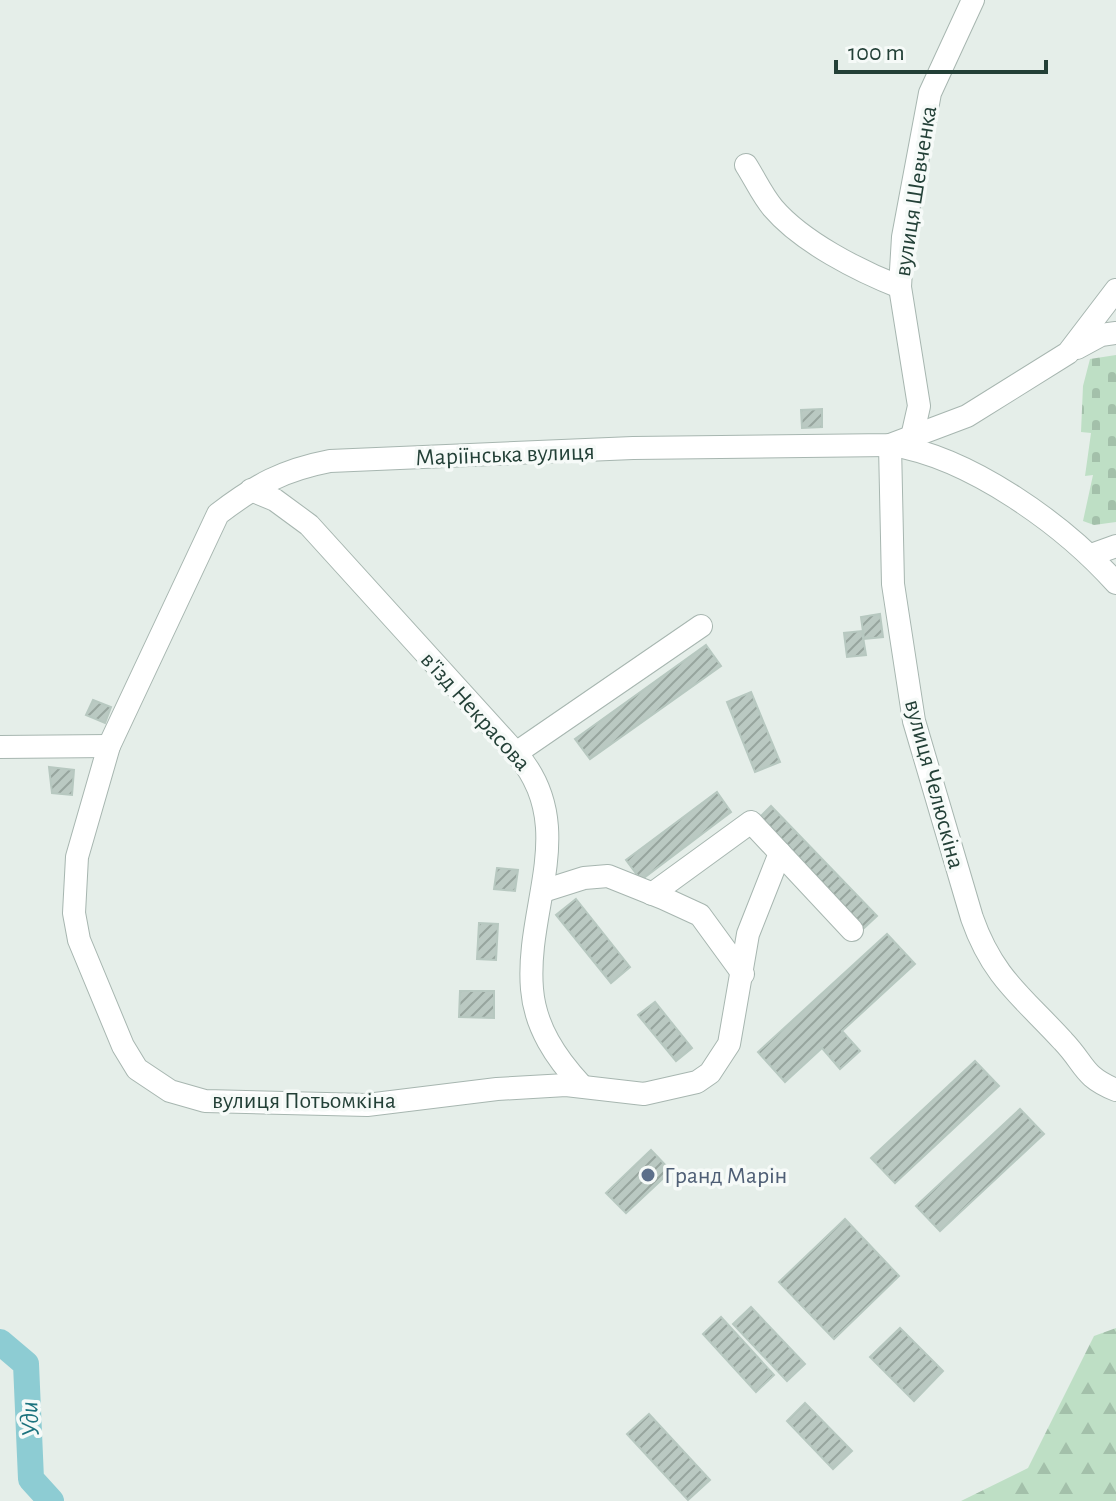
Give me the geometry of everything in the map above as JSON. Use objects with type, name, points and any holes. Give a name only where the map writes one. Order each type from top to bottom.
[{"type":"street","name":"вулиця Шевченка","points":[[912,437],[918,397],[900,287],[903,237],[930,93],[973,0]]},
{"type":"street","points":[[746,165],[772,207],[789,222],[855,268],[900,287]]},
{"type":"street","name":"Маріїнська вулиця","points":[[109,746],[218,514],[251,490],[292,468],[330,461],[633,448],[890,445],[967,416],[1068,353],[1116,290]]},
{"type":"street","points":[[1068,353],[1101,335],[1116,333]]},
{"type":"street","points":[[890,445],[943,461],[990,483],[1091,555],[1116,583]]},
{"type":"street","name":"вулиця Челюскіна","points":[[890,445],[893,584],[914,721],[972,918],[983,948],[1005,984],[1071,1049],[1093,1081],[1116,1090]]},
{"type":"street","name":"в'їзд Некрасова","points":[[251,490],[275,500],[309,525],[516,753],[538,783],[546,806],[543,891],[531,965],[532,992],[548,1043],[581,1085]]},
{"type":"street","points":[[1091,555],[1116,546]]},
{"type":"street","points":[[516,753],[701,626]]},
{"type":"street","points":[[0,747],[109,746]]},
{"type":"street","name":"вулиця Потьомкіна","points":[[109,746],[77,857],[74,913],[79,940],[123,1046],[147,1078],[170,1091],[205,1101],[254,1104],[367,1105],[497,1089],[581,1085]]},
{"type":"street","points":[[652,894],[751,822],[852,930]]},
{"type":"street","points":[[581,1085],[644,1094],[697,1082],[710,1073],[729,1044],[748,934],[780,853]]},
{"type":"street","points":[[543,891],[584,878],[608,876],[652,894],[700,915],[743,974]]},
{"type":"green space","points":[[1116,355],[1116,522],[1094,525],[1083,521],[1093,475],[1085,476],[1091,433],[1081,432],[1083,386],[1090,359]]},
{"type":"green space","points":[[1116,1328],[1116,1501],[961,1501],[1028,1468],[1094,1336]]},
{"type":"building","points":[[822,409],[822,427],[802,428],[801,410]]},
{"type":"building","points":[[880,614],[883,637],[864,639],[861,617]]},
{"type":"building","points":[[862,631],[866,655],[847,657],[844,633]]},
{"type":"building","points":[[706,645],[721,666],[590,759],[575,739]]},
{"type":"building","points":[[751,692],[780,762],[755,772],[727,702]]},
{"type":"building","points":[[93,700],[111,707],[105,723],[86,715]]},
{"type":"building","points":[[49,767],[74,770],[72,795],[52,793]]},
{"type":"building","points":[[717,792],[731,812],[641,880],[626,860]]},
{"type":"building","points":[[771,806],[877,916],[864,928],[759,818]]},
{"type":"building","points":[[497,868],[518,870],[515,891],[494,889]]},
{"type":"building","points":[[576,899],[630,967],[611,983],[556,915]]},
{"type":"building","points":[[479,923],[498,924],[496,960],[477,959]]},
{"type":"building","points":[[887,934],[915,964],[842,1031],[860,1051],[840,1069],[822,1048],[785,1082],[758,1052]]},
{"type":"building","points":[[460,991],[494,991],[494,1018],[459,1017]]},
{"type":"building","points":[[655,1002],[692,1048],[676,1061],[638,1015]]},
{"type":"building","points":[[975,1061],[999,1086],[895,1183],[871,1158]]},
{"type":"building","points":[[1020,1109],[1044,1134],[940,1231],[916,1206]]},
{"type":"building","points":[[651,1150],[671,1171],[626,1213],[606,1193]]},
{"type":"building","points":[[845,1219],[899,1276],[834,1339],[779,1282]]},
{"type":"building","points":[[751,1307],[805,1364],[787,1381],[733,1324]]},
{"type":"building","points":[[721,1317],[774,1375],[756,1392],[703,1334]]},
{"type":"building","points":[[900,1328],[943,1371],[914,1401],[870,1357]]},
{"type":"building","points":[[805,1403],[852,1451],[833,1469],[787,1421]]},
{"type":"building","points":[[649,1414],[710,1480],[688,1500],[627,1434]]},
{"type":"waterway","name":"Уди","points":[[0,1342],[26,1364],[31,1479],[51,1501]]},
{"type":"place","name":"Гранд Марін","points":[[648,1175]]}]
